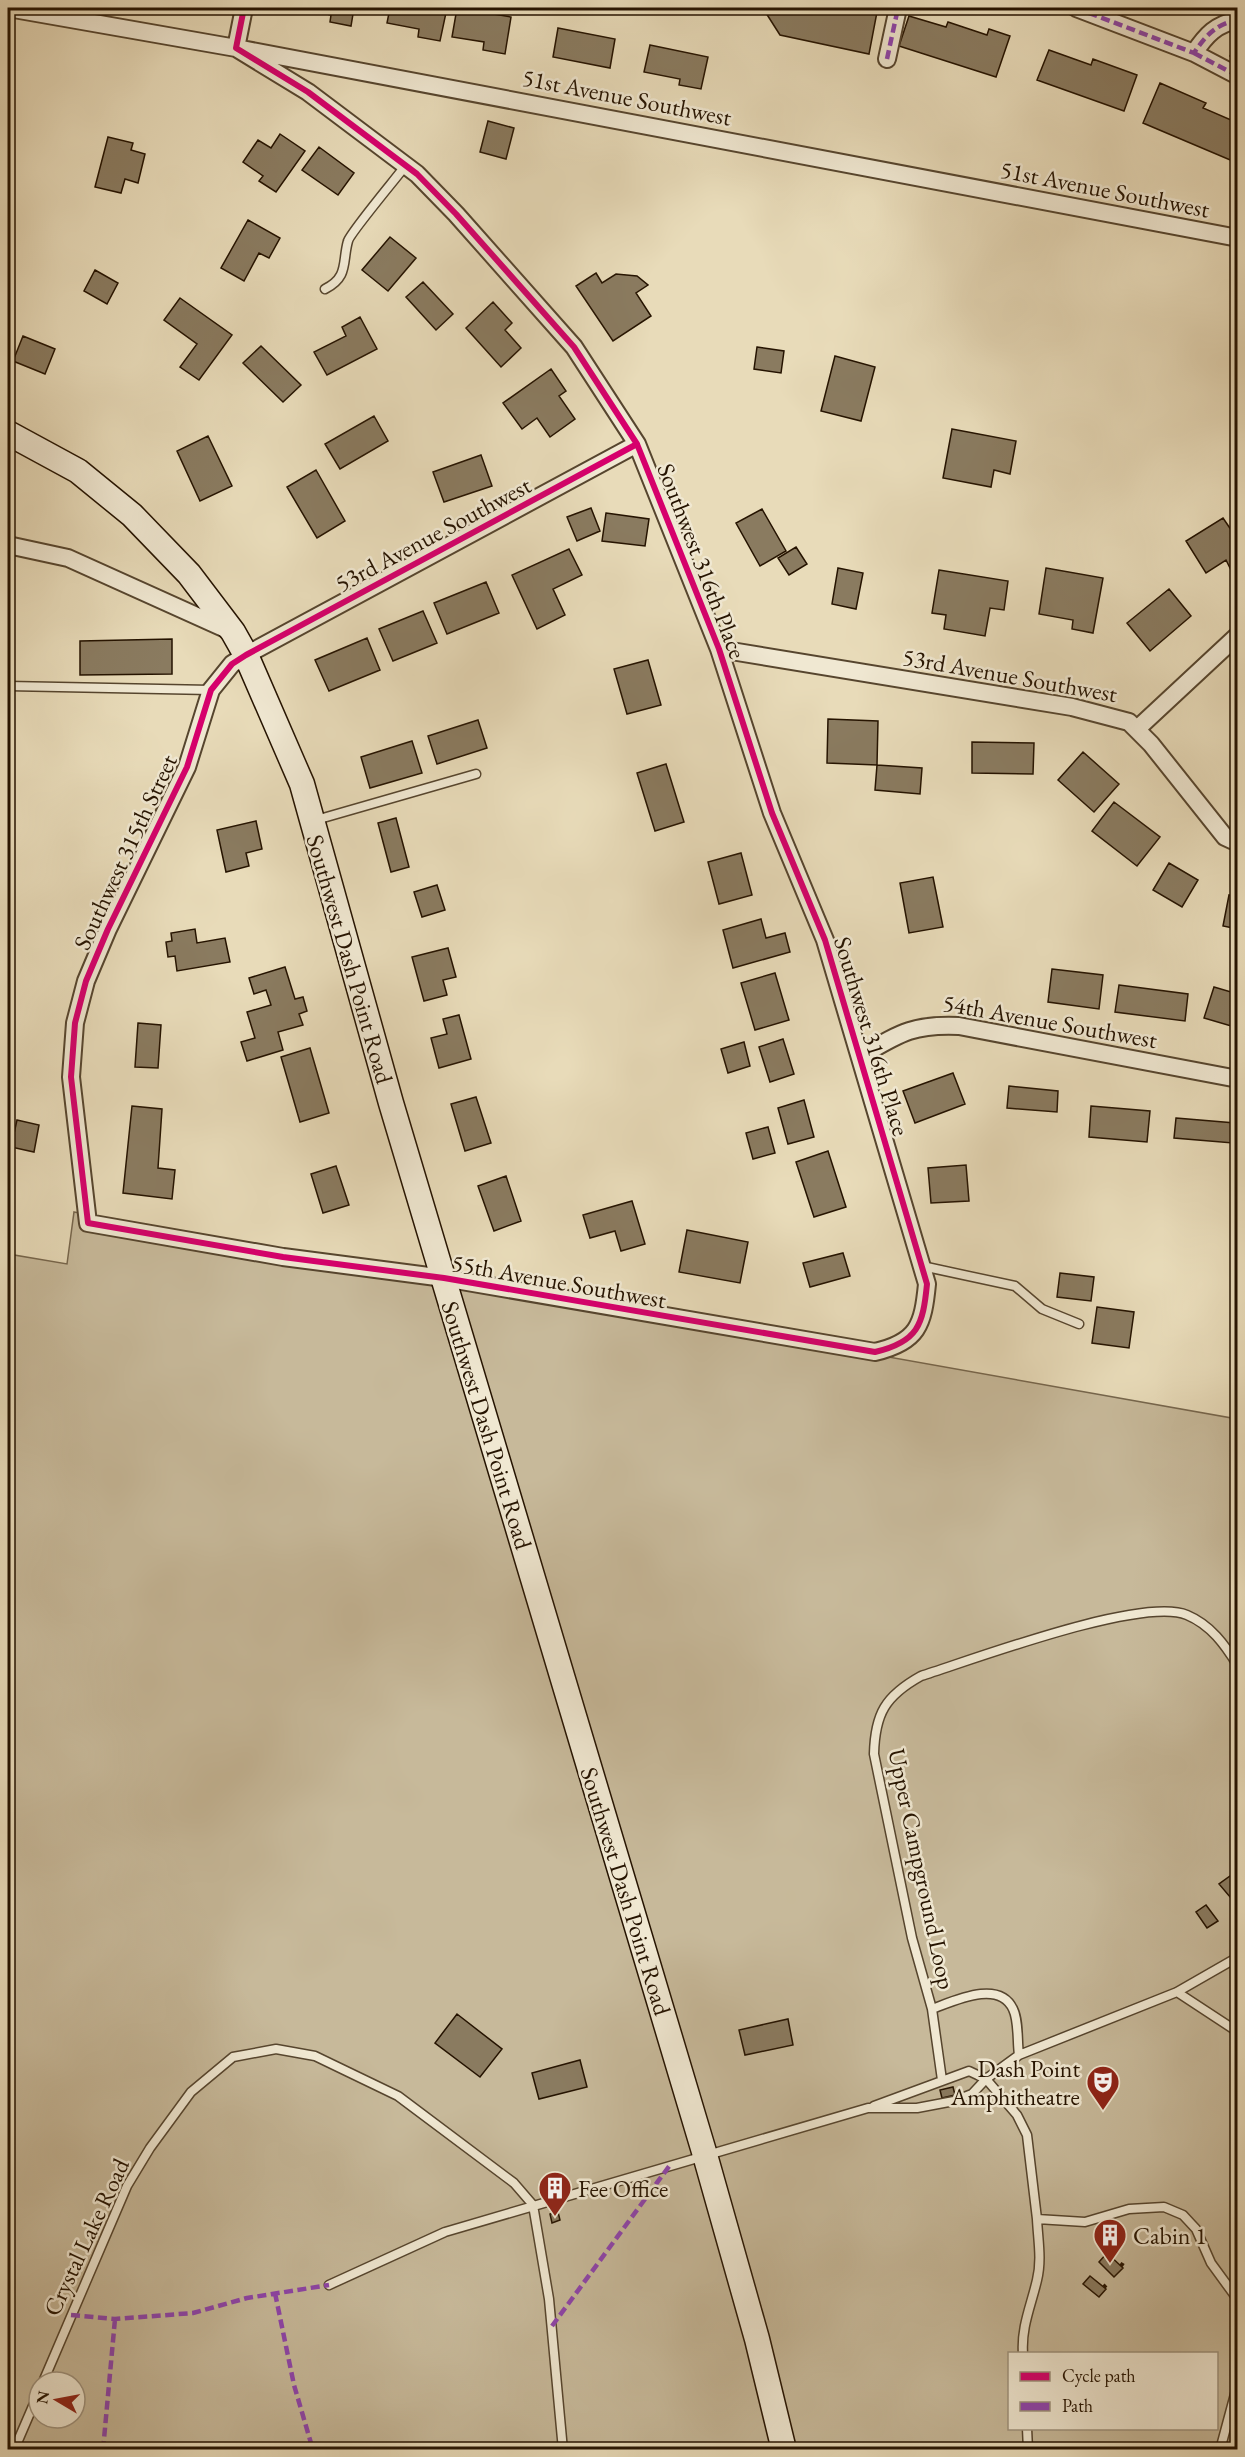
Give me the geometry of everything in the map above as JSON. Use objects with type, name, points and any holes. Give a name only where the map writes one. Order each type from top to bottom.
[{"type":"main road","name":"Southwest Dash Point Road","points":[[8,433],[78,471],[132,515],[189,574],[233,632],[246,655],[302,784],[346,947],[705,2155],[757,2339],[784,2450]]},
{"type":"street","name":"51st Avenue Southwest","points":[[8,8],[236,48],[1238,238]]},
{"type":"street","points":[[236,48],[244,8]]},
{"type":"street","points":[[887,59],[898,8]]},
{"type":"street","points":[[1077,8],[1194,53],[1238,76]]},
{"type":"street","points":[[1194,53],[1212,30],[1227,22],[1238,20]]},
{"type":"street","name":"Southwest 316th Place","points":[[236,48],[308,92],[406,165],[456,213],[574,347],[638,444],[719,649],[772,813],[825,940],[861,1056],[927,1284],[921,1323],[913,1335]]},
{"type":"street","name":"53rd Avenue Southwest","points":[[246,655],[638,444]]},
{"type":"street","points":[[8,544],[68,558],[233,632]]},
{"type":"street","points":[[1137,729],[1238,635]]},
{"type":"street","name":"53rd Avenue Southwest","points":[[719,649],[1111,715],[1129,722],[1137,729],[1225,837],[1238,843]]},
{"type":"street","name":"Southwest 315th Street","points":[[88,1223],[71,1077],[75,1023],[86,981],[108,929],[187,768],[211,690],[232,664],[246,655]]},
{"type":"street","name":"54th Avenue Southwest","points":[[861,1056],[903,1032],[928,1024],[959,1026],[1238,1079]]},
{"type":"street","name":"55th Avenue Southwest","points":[[88,1223],[284,1257],[444,1278],[849,1350],[875,1352],[894,1348],[913,1335]]},
{"type":"lane","points":[[325,289],[336,284],[343,273],[348,240],[406,165]]},
{"type":"lane","points":[[8,686],[211,690]]},
{"type":"lane","points":[[312,821],[476,774]]},
{"type":"lane","points":[[922,1266],[1015,1286],[1042,1309],[1079,1324]]},
{"type":"lane","name":"Upper Campground Loop","points":[[942,2080],[932,2009],[912,1938],[874,1754],[875,1726],[898,1689],[921,1676],[1099,1621],[1156,1611],[1186,1615],[1222,1639],[1238,1666]]},
{"type":"lane","points":[[868,2108],[917,2108],[954,2101],[972,2094],[986,2079],[1019,2055],[1177,1992],[1238,1957]]},
{"type":"lane","points":[[1177,1992],[1238,2032]]},
{"type":"lane","points":[[932,2009],[972,1995],[1000,1995],[1014,2010],[1019,2055]]},
{"type":"lane","name":"Crystal Lake Road","points":[[48,2370],[127,2186],[191,2092],[232,2057],[276,2049],[315,2056],[398,2096],[514,2183],[532,2205],[549,2299],[563,2450]]},
{"type":"lane","points":[[329,2285],[444,2232],[868,2108],[969,2071],[986,2079],[1017,2115],[1027,2135],[1040,2259],[1037,2279],[1023,2325],[1023,2352]]},
{"type":"lane","points":[[1037,2219],[1085,2222],[1129,2209],[1164,2208],[1183,2215],[1196,2229],[1211,2263],[1238,2300]]},
{"type":"lane","points":[[1220,2450],[1238,2383]]},
{"type":"lane","points":[[14,2450],[27,2420]]},
{"type":"lane","points":[[1027,2430],[1028,2450]]},
{"type":"shaded area","points":[[74,1212],[1237,1419],[1237,2449],[8,2449],[8,1254],[67,1264]]},
{"type":"building","points":[[300,8],[354,8],[351,26],[330,22],[331,15]]},
{"type":"building","points":[[390,8],[447,8],[440,41],[418,37],[419,29],[387,23]]},
{"type":"building","points":[[457,8],[511,17],[505,54],[483,50],[484,42],[452,37]]},
{"type":"building","points":[[767,8],[856,8],[877,12],[869,54],[780,35],[766,13]]},
{"type":"building","points":[[909,16],[946,27],[948,22],[987,35],[989,29],[1010,36],[996,77],[899,46]]},
{"type":"building","points":[[558,28],[615,39],[610,68],[553,57]]},
{"type":"building","points":[[1238,43],[1238,60],[1230,56]]},
{"type":"building","points":[[650,45],[708,57],[701,89],[679,85],[680,79],[644,72]]},
{"type":"building","points":[[1049,50],[1091,65],[1093,59],[1137,75],[1124,111],[1037,80]]},
{"type":"building","points":[[1160,83],[1206,103],[1203,108],[1238,123],[1238,156],[1235,162],[1143,123]]},
{"type":"building","points":[[488,121],[514,128],[506,159],[480,152]]},
{"type":"building","points":[[280,134],[305,151],[276,192],[259,181],[263,176],[243,162],[258,140],[271,148]]},
{"type":"building","points":[[108,137],[133,143],[131,150],[145,154],[138,183],[125,179],[121,193],[95,187]]},
{"type":"building","points":[[319,147],[354,173],[338,195],[302,170]]},
{"type":"building","points":[[248,220],[280,238],[269,258],[259,253],[244,281],[221,268]]},
{"type":"building","points":[[390,237],[416,258],[388,291],[362,270]]},
{"type":"building","points":[[95,270],[118,283],[107,304],[84,291]]},
{"type":"building","points":[[596,273],[602,283],[616,274],[637,276],[648,285],[636,293],[651,316],[613,341],[576,286]]},
{"type":"building","points":[[423,282],[453,314],[436,330],[406,297]]},
{"type":"building","points":[[180,298],[232,335],[199,380],[180,367],[197,344],[164,320]]},
{"type":"building","points":[[493,302],[512,323],[505,330],[521,348],[501,367],[466,328]]},
{"type":"building","points":[[360,317],[377,349],[327,375],[314,352],[346,336],[342,327]]},
{"type":"building","points":[[23,336],[55,349],[45,374],[13,361]]},
{"type":"building","points":[[261,346],[301,385],[283,402],[243,363]]},
{"type":"building","points":[[757,347],[784,351],[781,373],[754,369]]},
{"type":"building","points":[[835,356],[875,367],[861,421],[821,411]]},
{"type":"building","points":[[551,369],[566,391],[559,396],[575,419],[550,437],[537,418],[522,429],[503,403]]},
{"type":"building","points":[[374,416],[388,441],[340,469],[325,444]]},
{"type":"building","points":[[952,429],[1016,441],[1010,474],[994,470],[991,487],[943,478]]},
{"type":"building","points":[[208,436],[232,486],[200,501],[177,451]]},
{"type":"building","points":[[481,455],[492,486],[444,502],[433,472]]},
{"type":"building","points":[[316,470],[345,521],[317,538],[287,487]]},
{"type":"building","points":[[591,508],[600,531],[577,541],[567,517]]},
{"type":"building","points":[[762,509],[786,551],[760,566],[736,523]]},
{"type":"building","points":[[606,513],[649,519],[645,546],[602,541]]},
{"type":"building","points":[[1223,518],[1238,540],[1238,566],[1231,570],[1226,560],[1206,573],[1186,541]]},
{"type":"building","points":[[796,547],[807,564],[789,575],[778,558]]},
{"type":"building","points":[[569,549],[582,575],[553,589],[565,615],[537,629],[512,575]]},
{"type":"building","points":[[838,568],[863,573],[856,609],[832,604]]},
{"type":"building","points":[[1046,568],[1103,578],[1093,633],[1072,629],[1073,620],[1039,614]]},
{"type":"building","points":[[939,570],[1008,581],[1004,610],[990,608],[985,636],[944,629],[946,615],[932,613]]},
{"type":"building","points":[[486,582],[499,613],[447,634],[434,603]]},
{"type":"building","points":[[1169,589],[1191,616],[1150,651],[1127,623]]},
{"type":"building","points":[[423,611],[437,643],[393,661],[379,629]]},
{"type":"building","points":[[367,638],[380,670],[329,691],[315,660]]},
{"type":"building","points":[[172,639],[172,674],[80,675],[80,641]]},
{"type":"building","points":[[648,660],[661,705],[627,714],[614,669]]},
{"type":"building","points":[[828,719],[878,721],[877,765],[827,763]]},
{"type":"building","points":[[478,720],[487,748],[437,764],[428,736]]},
{"type":"building","points":[[412,741],[422,773],[370,788],[361,757]]},
{"type":"building","points":[[972,742],[1034,743],[1033,774],[972,773]]},
{"type":"building","points":[[1083,752],[1119,784],[1094,812],[1058,780]]},
{"type":"building","points":[[666,764],[684,822],[655,831],[637,773]]},
{"type":"building","points":[[877,765],[922,768],[920,794],[875,790]]},
{"type":"building","points":[[8,771],[10,771],[9,796],[8,796]]},
{"type":"building","points":[[1114,802],[1160,837],[1137,866],[1092,831]]},
{"type":"building","points":[[396,818],[409,867],[391,872],[378,823]]},
{"type":"building","points":[[256,821],[262,849],[246,853],[249,866],[226,872],[217,830]]},
{"type":"building","points":[[741,853],[752,895],[719,904],[708,862]]},
{"type":"building","points":[[1169,863],[1198,880],[1182,907],[1153,890]]},
{"type":"building","points":[[933,877],[943,927],[909,933],[900,883]]},
{"type":"building","points":[[437,885],[445,910],[422,917],[414,892]]},
{"type":"building","points":[[1229,895],[1238,897],[1238,929],[1223,926]]},
{"type":"building","points":[[761,919],[766,938],[785,933],[790,952],[733,968],[723,930]]},
{"type":"building","points":[[195,929],[197,943],[225,938],[230,962],[177,971],[175,956],[168,957],[166,942],[172,941],[171,933]]},
{"type":"building","points":[[448,948],[456,977],[443,980],[447,995],[424,1001],[412,957]]},
{"type":"building","points":[[285,967],[295,999],[303,997],[307,1011],[299,1014],[303,1025],[278,1032],[283,1050],[247,1061],[241,1042],[255,1038],[247,1012],[271,1005],[266,990],[254,994],[249,978]]},
{"type":"building","points":[[1052,969],[1103,975],[1099,1009],[1048,1002]]},
{"type":"building","points":[[775,973],[789,1020],[755,1030],[741,983]]},
{"type":"building","points":[[1119,985],[1188,994],[1185,1021],[1115,1012]]},
{"type":"building","points":[[1214,987],[1238,994],[1238,1028],[1204,1018]]},
{"type":"building","points":[[459,1015],[471,1059],[439,1068],[431,1038],[447,1034],[443,1019]]},
{"type":"building","points":[[138,1023],[161,1025],[158,1068],[135,1067]]},
{"type":"building","points":[[783,1039],[794,1074],[770,1082],[759,1047]]},
{"type":"building","points":[[744,1042],[750,1066],[728,1073],[721,1049]]},
{"type":"building","points":[[310,1048],[329,1113],[300,1122],[281,1057]]},
{"type":"building","points":[[953,1073],[965,1104],[915,1123],[903,1091]]},
{"type":"building","points":[[1009,1086],[1058,1091],[1057,1112],[1007,1108]]},
{"type":"building","points":[[476,1097],[491,1143],[465,1151],[451,1104]]},
{"type":"building","points":[[804,1100],[814,1137],[788,1144],[778,1108]]},
{"type":"building","points":[[132,1106],[162,1109],[158,1168],[175,1170],[172,1199],[123,1193]]},
{"type":"building","points":[[1091,1106],[1150,1111],[1147,1142],[1089,1137]]},
{"type":"building","points":[[1176,1118],[1235,1123],[1233,1143],[1174,1138]]},
{"type":"building","points":[[17,1120],[39,1125],[34,1152],[11,1147]]},
{"type":"building","points":[[768,1127],[775,1153],[753,1159],[746,1133]]},
{"type":"building","points":[[828,1151],[846,1207],[814,1217],[796,1162]]},
{"type":"building","points":[[966,1165],[969,1201],[931,1203],[928,1168]]},
{"type":"building","points":[[336,1166],[349,1205],[323,1213],[311,1174]]},
{"type":"building","points":[[506,1176],[521,1221],[494,1231],[478,1186]]},
{"type":"building","points":[[632,1201],[645,1244],[621,1251],[615,1231],[590,1238],[583,1215]]},
{"type":"building","points":[[687,1230],[748,1242],[740,1283],[679,1272]]},
{"type":"building","points":[[843,1253],[850,1276],[810,1287],[803,1263]]},
{"type":"building","points":[[1060,1273],[1094,1277],[1091,1301],[1057,1297]]},
{"type":"building","points":[[1097,1307],[1134,1312],[1129,1348],[1092,1343]]},
{"type":"building","points":[[1230,1876],[1238,1886],[1236,1904],[1219,1884]]},
{"type":"building","points":[[1206,1905],[1218,1921],[1207,1928],[1196,1912]]},
{"type":"building","points":[[457,2014],[502,2049],[480,2077],[435,2043]]},
{"type":"building","points":[[788,2019],[793,2045],[745,2055],[739,2030]]},
{"type":"building","points":[[580,2060],[587,2087],[539,2099],[532,2073]]},
{"type":"building","points":[[953,2087],[955,2095],[942,2098],[940,2090]]},
{"type":"building","name":"Fee Office","points":[[558,2212],[560,2220],[552,2223],[550,2214]]},
{"type":"building","name":"Cabin 1","points":[[1107,2253],[1123,2268],[1114,2277],[1099,2262]]},
{"type":"building","points":[[1090,2276],[1106,2289],[1099,2297],[1083,2284]]},
{"type":"marked path","points":[[887,59],[898,8]]},
{"type":"marked path","points":[[1076,8],[1194,53],[1212,31],[1238,20]]},
{"type":"marked path","points":[[1194,53],[1238,76]]},
{"type":"marked path","points":[[552,2326],[670,2165]]},
{"type":"marked path","points":[[71,2315],[115,2319],[193,2313],[247,2298],[329,2285]]},
{"type":"marked path","points":[[275,2293],[294,2385],[313,2450]]},
{"type":"marked path","points":[[103,2450],[115,2319]]},
{"type":"cycle path","points":[[244,8],[236,48],[308,92],[417,174],[456,214],[574,347],[637,444],[719,649],[772,813],[825,940],[927,1284],[923,1311],[916,1330],[901,1343],[875,1352],[444,1278],[283,1257],[88,1223],[71,1077],[75,1023],[86,981],[108,929],[187,767],[211,690],[232,664],[246,655],[637,444]]},
{"type":"place","name":"Dash Point Amphitheatre","points":[[1103,2111]]},
{"type":"place","name":"Fee Office","points":[[555,2217]]},
{"type":"place","name":"Cabin 1","points":[[1110,2264]]}]
